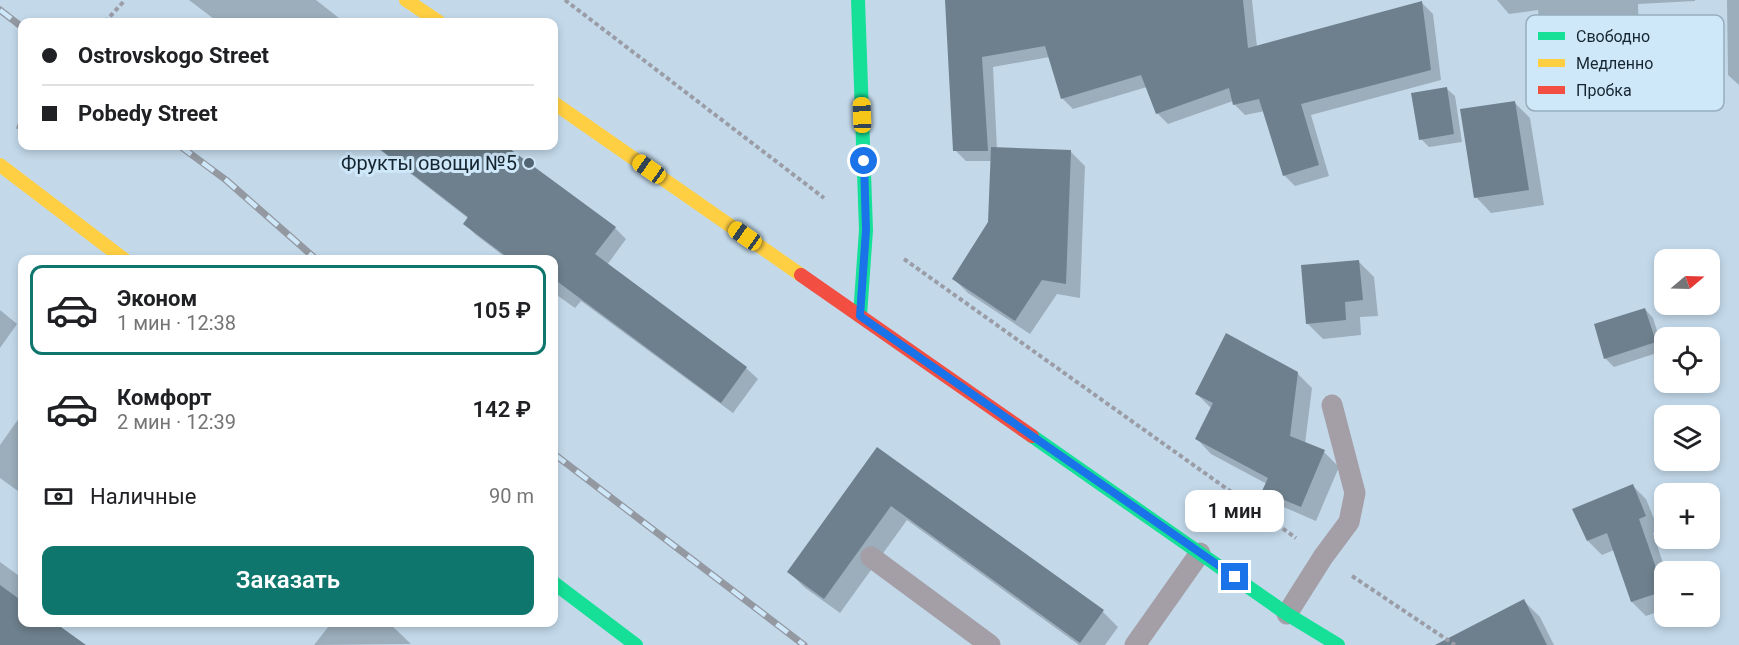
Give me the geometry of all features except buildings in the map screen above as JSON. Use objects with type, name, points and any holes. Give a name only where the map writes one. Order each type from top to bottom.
[{"type":"street","points":[[406,0],[433,18]]},
{"type":"street","points":[[858,0],[866,230],[860,316]]},
{"type":"street","points":[[558,106],[1287,614],[1338,645]]},
{"type":"street","points":[[0,165],[118,255]]},
{"type":"street","points":[[558,586],[636,645]]},
{"type":"lane","points":[[1287,614],[1323,557],[1349,522],[1354,493],[1332,405]]},
{"type":"lane","points":[[1135,645],[1200,553]]},
{"type":"lane","points":[[871,557],[990,645]]},
{"type":"path","points":[[109,18],[125,0]]},
{"type":"path","points":[[565,0],[924,274],[1323,557],[1455,645]]},
{"type":"railway","points":[[0,10],[18,24]]},
{"type":"railway","points":[[185,150],[226,180],[311,255]]},
{"type":"railway","points":[[558,457],[804,645]]},
{"type":"traffic: fast","points":[[858,0],[866,230],[860,316]]},
{"type":"traffic: fast","points":[[1032,436],[1287,614],[1338,645]]},
{"type":"traffic: fast","points":[[558,586],[636,645]]},
{"type":"traffic: slow","points":[[406,0],[433,18]]},
{"type":"traffic: slow","points":[[558,106],[801,275]]},
{"type":"traffic: slow","points":[[0,165],[118,255]]},
{"type":"traffic: jam","points":[[801,275],[1032,436]]},
{"type":"place","name":"Фрукты овощи №5","points":[[529,163]]},
{"type":"route","points":[[864,161],[866,230],[860,316],[1235,577]]}]
